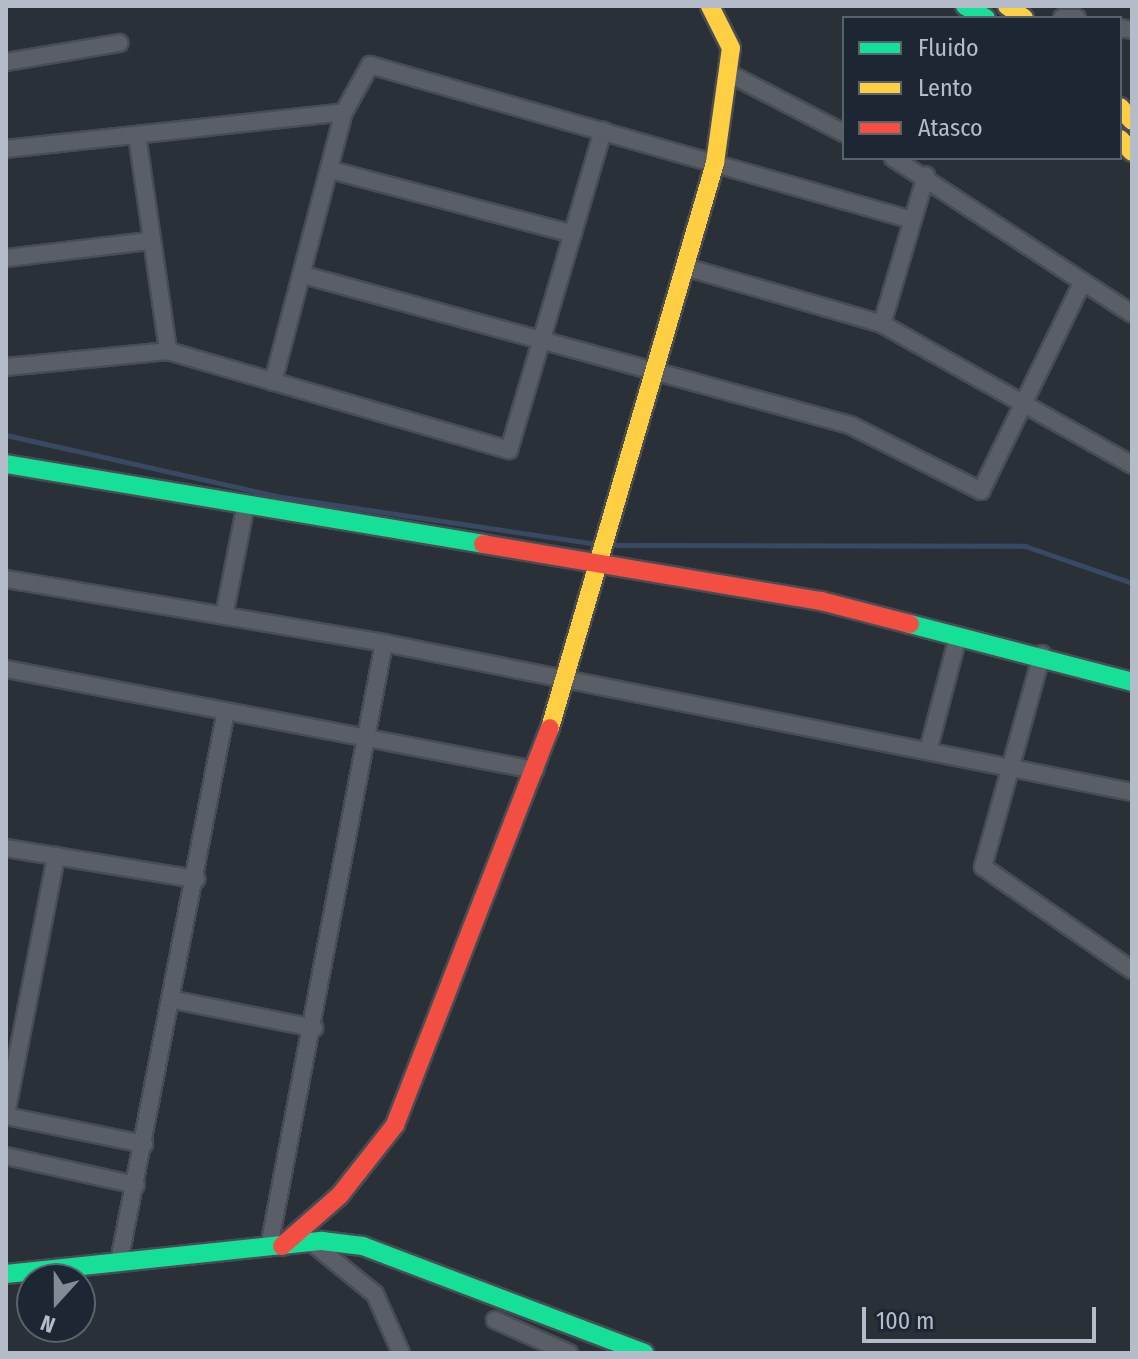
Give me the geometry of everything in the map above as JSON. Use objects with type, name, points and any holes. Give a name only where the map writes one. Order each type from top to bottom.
[{"type":"street","points":[[276,1246],[340,1195],[395,1125],[569,680],[715,163],[730,74],[727,31],[710,6]]},
{"type":"street","points":[[965,6],[982,16]]},
{"type":"street","points":[[6,62],[119,43]]},
{"type":"street","points":[[273,382],[304,275],[344,112],[370,65],[912,220]]},
{"type":"street","points":[[730,74],[841,132]]},
{"type":"street","points":[[6,149],[344,112]]},
{"type":"street","points":[[6,367],[168,351],[509,450],[603,131]]},
{"type":"street","points":[[137,135],[149,241],[168,351]]},
{"type":"street","points":[[897,160],[926,175],[1132,314]]},
{"type":"street","points":[[331,170],[573,234]]},
{"type":"street","points":[[882,324],[926,175]]},
{"type":"street","points":[[6,258],[149,241]]},
{"type":"street","points":[[685,267],[882,324],[1132,465]]},
{"type":"street","points":[[304,275],[654,374],[850,425],[981,491],[1026,406],[1082,283]]},
{"type":"street","points":[[6,464],[246,504],[605,549],[958,637],[1042,654],[1132,682]]},
{"type":"street","points":[[224,616],[246,504]]},
{"type":"street","points":[[6,579],[384,643],[1132,792]]},
{"type":"street","points":[[928,751],[958,637]]},
{"type":"street","points":[[276,1246],[384,643]]},
{"type":"street","points":[[1042,654],[983,867],[1132,970]]},
{"type":"street","points":[[6,669],[535,770]]},
{"type":"street","points":[[119,1262],[174,1000],[226,711]]},
{"type":"street","points":[[6,848],[196,879]]},
{"type":"street","points":[[56,856],[6,1115],[144,1144]]},
{"type":"street","points":[[174,1000],[313,1028]]},
{"type":"street","points":[[6,1156],[136,1185]]},
{"type":"street","points":[[311,1242],[375,1294],[401,1353]]},
{"type":"street","points":[[6,1274],[311,1242],[363,1246],[421,1264],[644,1353]]},
{"type":"street","points":[[495,1320],[569,1353]]},
{"type":"waterway","points":[[6,435],[282,497],[598,544]]},
{"type":"waterway","points":[[616,545],[1025,546],[1132,583]]},
{"type":"traffic: fast","points":[[965,6],[982,16]]},
{"type":"traffic: fast","points":[[6,464],[483,544]]},
{"type":"traffic: fast","points":[[910,624],[1132,682]]},
{"type":"traffic: fast","points":[[6,1274],[322,1241],[363,1246],[644,1353]]},
{"type":"traffic: slow","points":[[550,728],[715,163],[731,48],[710,6]]},
{"type":"traffic: slow","points":[[1007,6],[1021,16]]},
{"type":"traffic: slow","points":[[1122,109],[1132,121]]},
{"type":"traffic: slow","points":[[1122,141],[1132,152]]},
{"type":"traffic: jam","points":[[483,544],[821,601],[910,624]]},
{"type":"traffic: jam","points":[[282,1246],[340,1195],[395,1125],[550,728]]}]
